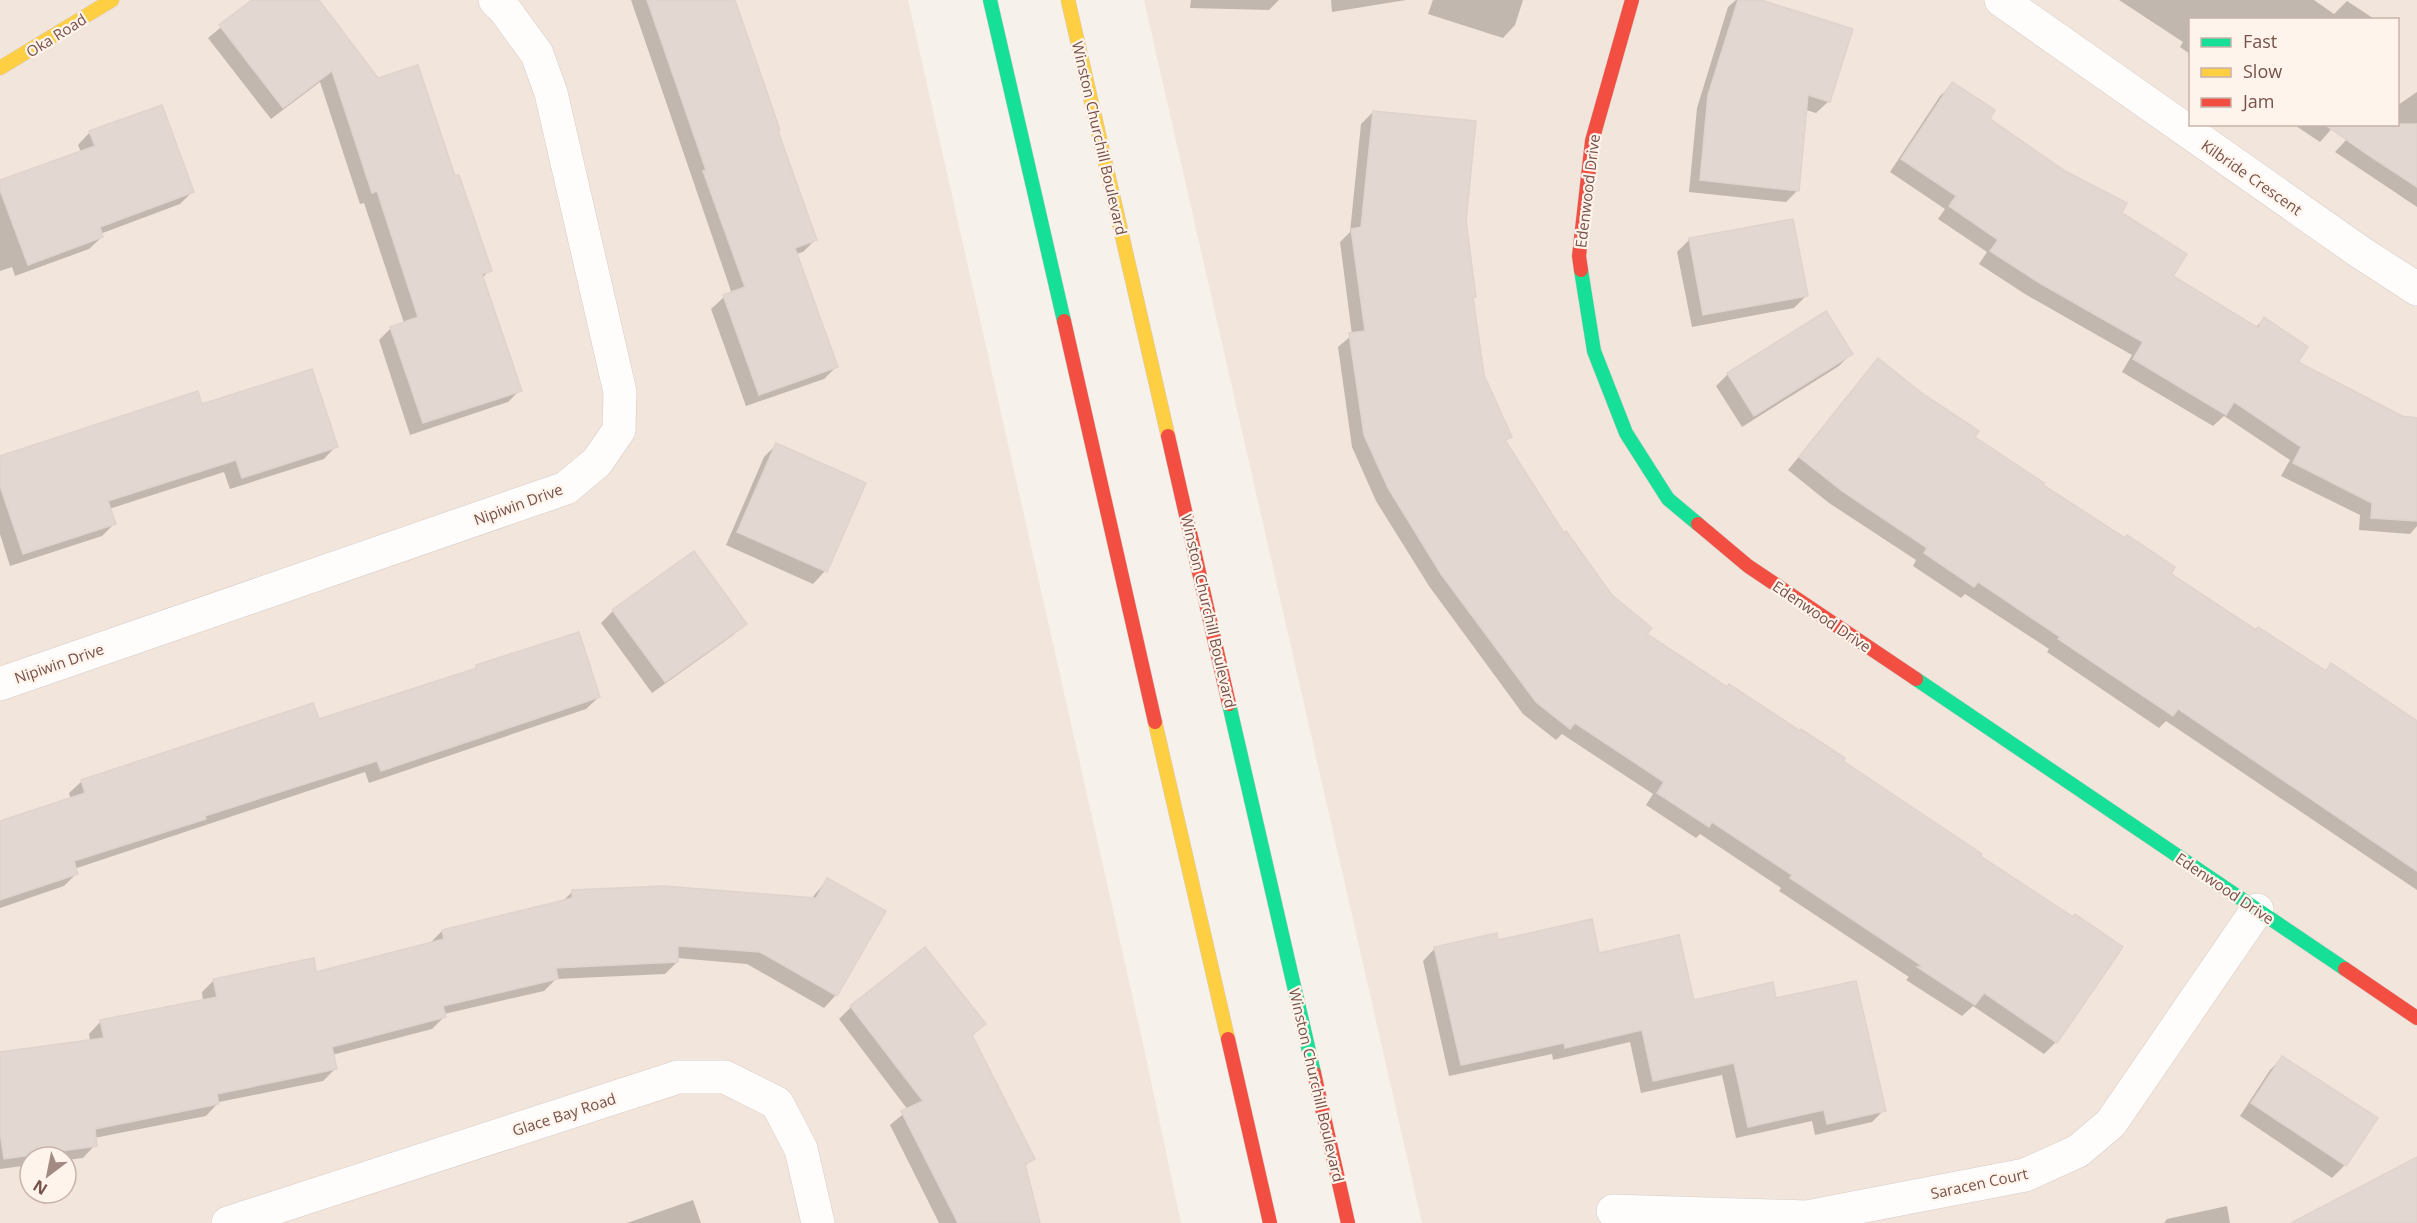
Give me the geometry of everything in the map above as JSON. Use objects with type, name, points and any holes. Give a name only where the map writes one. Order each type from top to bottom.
[{"type":"main road","name":"Oka Road","points":[[0,68],[112,0]]},
{"type":"main road","points":[[990,0],[1270,1223]]},
{"type":"main road","name":"Winston Churchill Boulevard","points":[[1068,0],[1348,1223]]},
{"type":"main road","name":"Edenwood Drive","points":[[1632,0],[1592,141],[1579,256],[1594,351],[1626,433],[1668,499],[1748,567],[2417,1018]]},
{"type":"street","name":"Nipiwin Drive","points":[[0,684],[566,488],[597,462],[618,430],[620,392],[551,93],[537,54],[495,0]]},
{"type":"street","name":"Kilbride Crescent","points":[[2001,0],[2360,252],[2417,289]]},
{"type":"street","name":"Saracen Court","points":[[1613,1211],[1807,1217],[2025,1175],[2078,1151],[2111,1123],[2257,910]]},
{"type":"street","name":"Glace Bay Road","points":[[228,1223],[678,1077],[725,1077],[777,1103],[801,1149],[818,1223]]},
{"type":"shaded area","points":[[0,0],[908,0],[1142,1039],[1181,1223],[0,1223]]},
{"type":"shaded area","points":[[1144,0],[2417,0],[2417,1223],[1422,1223]]},
{"type":"building","points":[[252,0],[319,0],[378,78],[418,65],[455,176],[459,175],[492,271],[482,274],[522,391],[423,423],[390,327],[418,317],[377,191],[372,193],[332,71],[283,108],[219,25]]},
{"type":"building","points":[[647,0],[735,0],[817,240],[795,248],[838,367],[759,395],[723,295],[745,287],[703,171],[706,170]]},
{"type":"building","points":[[1738,0],[1761,0],[1853,29],[1830,102],[1808,95],[1799,191],[1700,180],[1708,95]]},
{"type":"building","points":[[1952,82],[1995,110],[1990,119],[2065,171],[2127,203],[2122,213],[2187,254],[2173,276],[2258,328],[2264,317],[2308,347],[2298,362],[2402,416],[2417,418],[2417,521],[2371,518],[2372,503],[2293,463],[2301,447],[2234,402],[2226,415],[2133,359],[2143,342],[2038,282],[1990,251],[1998,240],[1949,206],[1956,196],[1901,159]]},
{"type":"building","points":[[162,105],[194,192],[100,227],[103,237],[28,265],[0,190],[0,180],[95,146],[89,131]]},
{"type":"building","points":[[1373,111],[1476,121],[1466,221],[1476,297],[1473,297],[1484,375],[1512,437],[1505,440],[1564,533],[1566,531],[1612,595],[1652,628],[1647,634],[1727,687],[1729,684],[1800,731],[1801,729],[1845,758],[1843,761],[1982,854],[1980,856],[2073,917],[2075,914],[2123,947],[2057,1043],[1984,993],[1975,1005],[1917,967],[1922,966],[1790,878],[1792,875],[1712,822],[1709,827],[1657,793],[1664,782],[1575,723],[1570,729],[1536,702],[1441,574],[1388,488],[1364,435],[1349,333],[1365,331],[1351,229],[1361,227]]},
{"type":"building","points":[[2417,124],[2417,187],[2327,126]]},
{"type":"building","points":[[1793,219],[1808,296],[1703,315],[1689,238]]},
{"type":"building","points":[[1826,311],[1853,354],[1754,416],[1727,373]]},
{"type":"building","points":[[1878,358],[1923,394],[1979,431],[1975,437],[2044,483],[2043,485],[2125,538],[2127,535],[2175,567],[2171,574],[2256,630],[2258,627],[2326,671],[2331,663],[2417,721],[2417,871],[2178,709],[2173,716],[1978,582],[1974,587],[1924,553],[1927,548],[1842,491],[1799,457]]},
{"type":"building","points":[[312,369],[338,447],[242,478],[236,460],[108,501],[116,524],[23,554],[0,486],[0,456],[198,391],[202,404]]},
{"type":"building","points":[[776,443],[866,483],[827,572],[737,532]]},
{"type":"building","points":[[694,551],[747,624],[665,682],[612,610]]},
{"type":"building","points":[[579,632],[600,697],[381,771],[377,761],[205,816],[206,819],[74,861],[78,874],[0,900],[0,821],[85,793],[81,780],[313,703],[319,719]]},
{"type":"building","points":[[827,878],[886,911],[837,996],[760,952],[678,946],[678,962],[556,968],[558,979],[443,1006],[446,1017],[332,1047],[337,1069],[217,1094],[219,1104],[95,1129],[97,1146],[78,1149],[78,1145],[18,1145],[18,1157],[4,1159],[0,1132],[0,1052],[104,1038],[100,1020],[217,997],[213,979],[314,958],[316,972],[444,939],[442,930],[572,898],[572,890],[664,886],[816,898]]},
{"type":"building","points":[[1592,919],[1599,953],[1679,935],[1694,1000],[1773,982],[1776,998],[1856,981],[1886,1111],[1827,1124],[1824,1110],[1748,1127],[1734,1063],[1653,1081],[1642,1030],[1565,1048],[1564,1043],[1461,1065],[1434,947],[1497,933],[1498,940]]},
{"type":"building","points":[[925,947],[986,1024],[972,1035],[1035,1159],[1025,1164],[1040,1223],[958,1223],[901,1111],[923,1101],[850,1006]]},
{"type":"building","points":[[2282,1056],[2378,1118],[2346,1166],[2251,1103]]},
{"type":"building","points":[[2417,1157],[2417,1223],[2291,1223],[2362,1186]]},
{"type":"traffic: fast","points":[[990,0],[1064,321]]},
{"type":"traffic: fast","points":[[1581,270],[1594,351],[1626,433],[1668,499],[1698,524]]},
{"type":"traffic: fast","points":[[1916,679],[2345,969]]},
{"type":"traffic: fast","points":[[1229,704],[1314,1073]]},
{"type":"traffic: slow","points":[[0,68],[112,0]]},
{"type":"traffic: slow","points":[[1068,0],[1168,436]]},
{"type":"traffic: slow","points":[[1155,722],[1228,1039]]},
{"type":"traffic: jam","points":[[1581,270],[1579,256],[1592,141],[1632,0]]},
{"type":"traffic: jam","points":[[1064,321],[1155,722]]},
{"type":"traffic: jam","points":[[1168,436],[1229,704]]},
{"type":"traffic: jam","points":[[1698,524],[1748,566],[1916,679]]},
{"type":"traffic: jam","points":[[2345,969],[2417,1018]]},
{"type":"traffic: jam","points":[[1228,1039],[1270,1223]]},
{"type":"traffic: jam","points":[[1314,1073],[1348,1223]]}]
